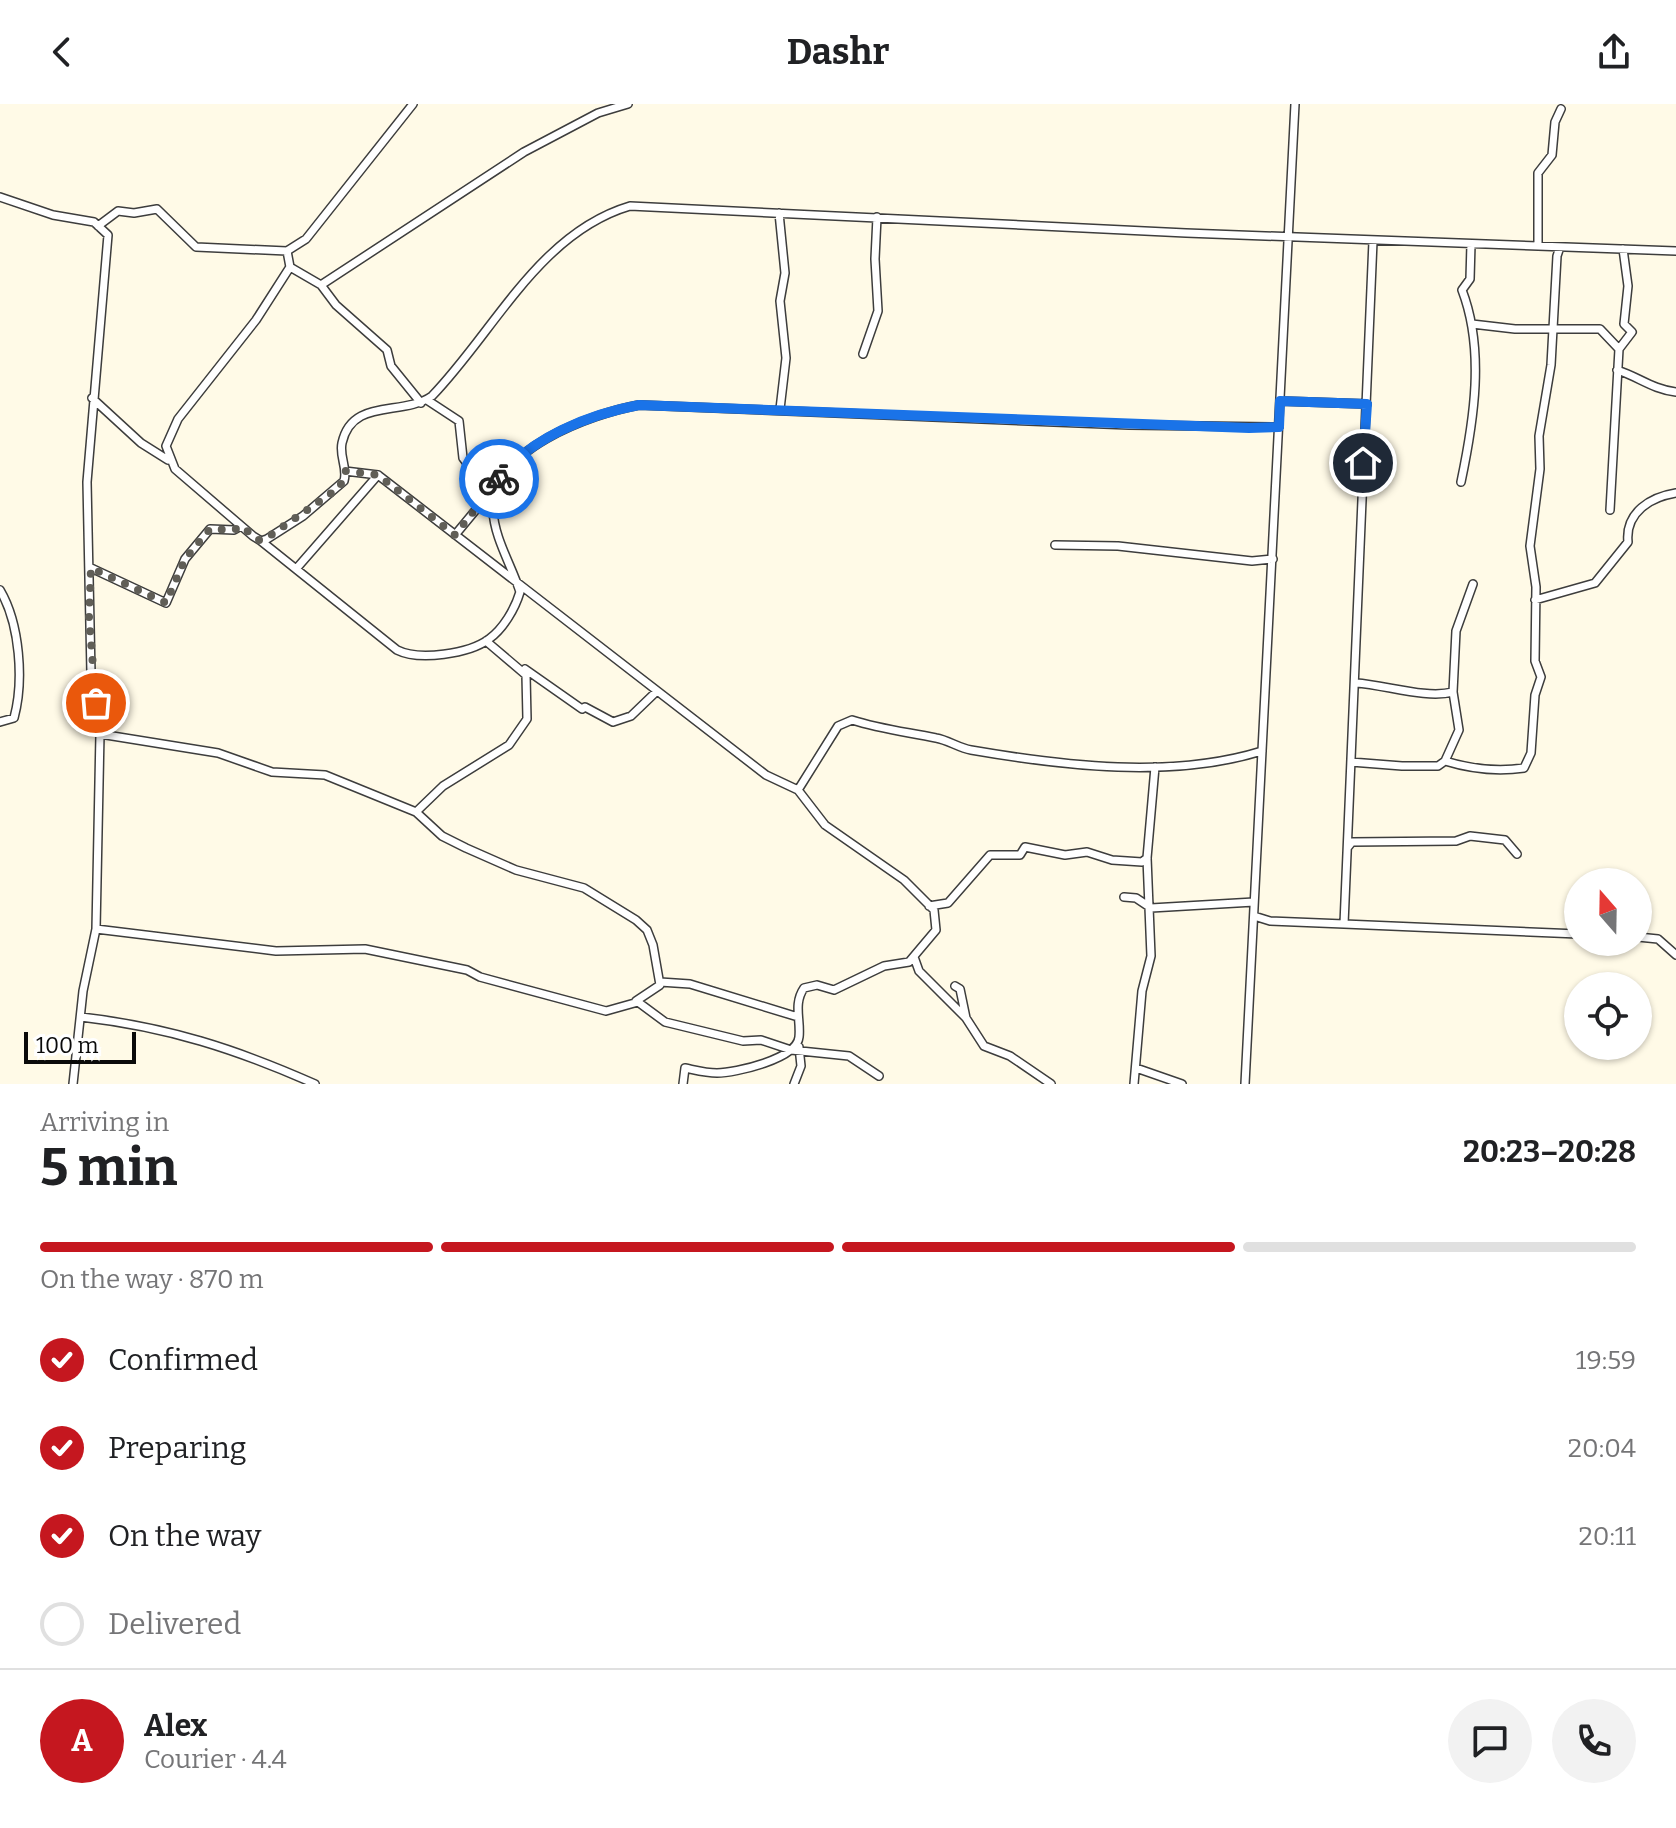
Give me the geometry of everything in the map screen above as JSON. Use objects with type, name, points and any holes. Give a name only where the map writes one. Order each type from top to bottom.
[{"type":"street","points":[[98,226],[118,211],[134,213],[157,209],[196,247],[287,251],[306,239],[413,104]]},
{"type":"street","points":[[321,285],[524,152],[598,113],[628,104]]},
{"type":"street","points":[[1245,1084],[1295,104]]},
{"type":"street","points":[[1538,246],[1538,173],[1552,155],[1555,122],[1561,109]]},
{"type":"street","points":[[0,197],[98,226],[108,235],[87,482],[91,673],[100,734],[96,929],[87,965],[73,1084]]},
{"type":"street","points":[[261,541],[340,487],[345,471],[341,446],[354,419],[371,411],[424,401],[560,246],[610,213],[630,206],[1186,233],[1286,234],[1373,241],[1676,251]]},
{"type":"street","points":[[779,213],[785,273],[780,301],[786,358],[780,409]]},
{"type":"street","points":[[863,354],[878,311],[875,259],[877,217]]},
{"type":"street","points":[[1344,924],[1373,241]]},
{"type":"street","points":[[1461,482],[1472,431],[1471,309],[1462,290],[1470,279],[1471,244]]},
{"type":"street","points":[[1445,761],[1485,770],[1524,768],[1531,753],[1535,695],[1541,677],[1535,661],[1535,600],[1530,546],[1560,247]]},
{"type":"street","points":[[1610,510],[1619,349],[1632,332],[1624,324],[1628,286],[1623,249]]},
{"type":"street","points":[[170,462],[166,446],[178,419],[256,320],[290,267],[287,251]]},
{"type":"street","points":[[290,267],[321,285],[336,305],[387,350],[391,366],[424,401],[452,413],[459,421],[463,458],[472,470],[479,506]]},
{"type":"street","points":[[1472,324],[1600,329],[1619,349]]},
{"type":"street","points":[[1617,370],[1635,376],[1643,385],[1676,392]]},
{"type":"street","points":[[92,398],[241,526],[407,655],[450,651],[486,641],[517,603],[520,592],[493,514],[499,479]]},
{"type":"street","points":[[1280,401],[1367,404]]},
{"type":"street","points":[[455,535],[499,479],[554,434],[639,405],[1129,425],[1279,427]]},
{"type":"street","points":[[472,470],[499,479]]},
{"type":"street","points":[[345,471],[378,475],[766,775],[798,790],[825,825],[904,880],[929,906],[937,920],[936,930],[909,962],[888,965],[834,990],[817,985],[804,988],[798,998],[799,1037],[795,1050],[801,1066],[794,1084]]},
{"type":"street","points":[[296,569],[378,475]]},
{"type":"street","points":[[1535,600],[1595,583],[1628,542],[1627,533],[1645,503],[1652,496],[1676,493]]},
{"type":"street","points":[[91,568],[166,603],[185,559],[197,541],[210,529],[234,530],[241,526]]},
{"type":"street","points":[[1055,545],[1106,545],[1252,561],[1273,559]]},
{"type":"street","points":[[1351,762],[1438,766],[1445,761],[1459,730],[1453,692],[1456,631],[1473,584]]},
{"type":"street","points":[[0,590],[13,632],[22,689],[14,718],[0,722]]},
{"type":"street","points":[[0,630],[13,632]]},
{"type":"street","points":[[486,641],[573,704],[613,722],[631,716],[657,691]]},
{"type":"street","points":[[416,812],[443,786],[509,745],[527,719],[526,675],[519,666]]},
{"type":"street","points":[[1356,683],[1391,685],[1435,696],[1453,692]]},
{"type":"street","points":[[798,790],[838,726],[852,720],[939,739],[972,750],[1030,759],[1155,767],[1219,764],[1262,751]]},
{"type":"street","points":[[96,929],[276,951],[365,949],[467,970],[480,977],[606,1011],[636,1001],[658,988],[660,982],[647,930],[612,903],[584,888],[516,870],[466,848],[442,836],[416,812],[341,785],[325,775],[272,772],[218,753],[100,734]]},
{"type":"street","points":[[1134,1084],[1142,991],[1151,956],[1147,858],[1155,767]]},
{"type":"street","points":[[1347,849],[1352,842],[1456,841],[1470,836],[1505,840],[1517,854]]},
{"type":"street","points":[[929,906],[948,903],[990,855],[1020,855],[1025,847],[1065,855],[1087,852],[1112,860],[1142,862],[1147,858]]},
{"type":"street","points":[[1124,897],[1136,898],[1150,907],[1254,902]]},
{"type":"street","points":[[1254,916],[1270,921],[1564,933]]},
{"type":"street","points":[[1652,938],[1658,939],[1676,955]]},
{"type":"street","points":[[914,957],[919,971],[966,1018],[984,1046],[1010,1056],[1051,1084]]},
{"type":"street","points":[[660,982],[690,984],[798,1017]]},
{"type":"street","points":[[955,986],[960,989],[966,1018]]},
{"type":"street","points":[[636,1001],[665,1022],[743,1041],[761,1040],[795,1050],[849,1056],[879,1076]]},
{"type":"street","points":[[81,1017],[161,1028],[256,1058],[315,1084]]},
{"type":"street","points":[[683,1084],[685,1068],[718,1073],[744,1069],[795,1050]]},
{"type":"street","points":[[1136,1068],[1182,1084]]},
{"type":"way so far","points":[[96,703],[91,673],[91,568],[166,603],[185,559],[210,529],[234,530],[241,526],[259,540],[264,540],[303,516],[340,487],[346,476],[345,471],[378,475],[455,535],[499,479]]},
{"type":"route","points":[[499,479],[507,469],[554,434],[577,423],[639,405],[1249,428],[1279,427],[1280,401],[1323,400],[1367,404],[1363,463]]}]
